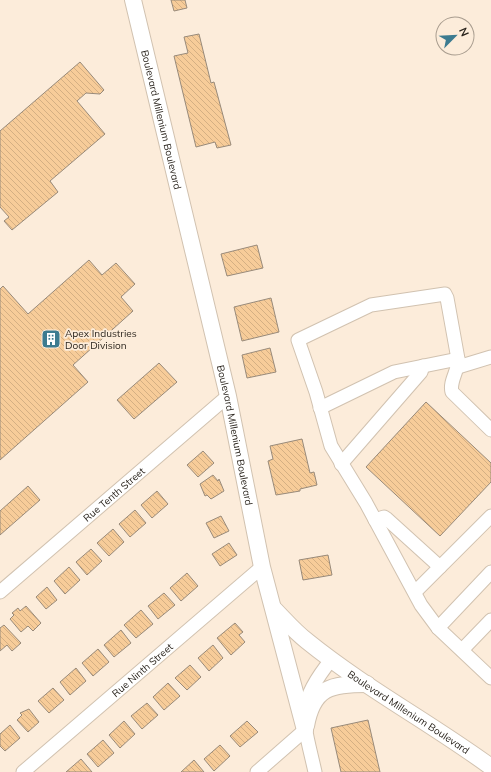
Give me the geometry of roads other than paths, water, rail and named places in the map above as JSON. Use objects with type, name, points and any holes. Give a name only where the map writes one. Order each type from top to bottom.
[{"type":"main road","name":"Boulevard Millenium Boulevard","points":[[133,0],[228,396],[262,567],[273,608],[306,640],[331,660],[463,746],[491,767]]},
{"type":"main road","points":[[273,608],[305,730]]},
{"type":"main road","points":[[305,730],[308,712],[312,704],[324,690],[342,684],[367,684]]},
{"type":"street","points":[[491,430],[452,392],[452,382],[458,363],[447,298],[445,294],[371,304],[298,340],[331,446],[341,464],[375,520],[430,618],[438,628],[491,678]]},
{"type":"street","points":[[320,408],[391,374],[423,366],[458,363],[491,357]]},
{"type":"street","points":[[341,464],[421,372],[423,366]]},
{"type":"street","name":"Rue Tenth Street","points":[[0,592],[228,396]]},
{"type":"street","points":[[415,592],[491,516]]},
{"type":"street","points":[[375,520],[384,517],[387,519],[440,567]]},
{"type":"street","name":"Rue Ninth Street","points":[[23,772],[262,567]]},
{"type":"street","points":[[438,628],[491,572]]},
{"type":"street","points":[[462,650],[491,620]]},
{"type":"street","points":[[315,772],[305,730],[304,716],[309,691],[331,660]]},
{"type":"street","points":[[256,772],[305,730]]},
{"type":"place","name":"Apex Industries Door Division","points":[[51,339]]}]
